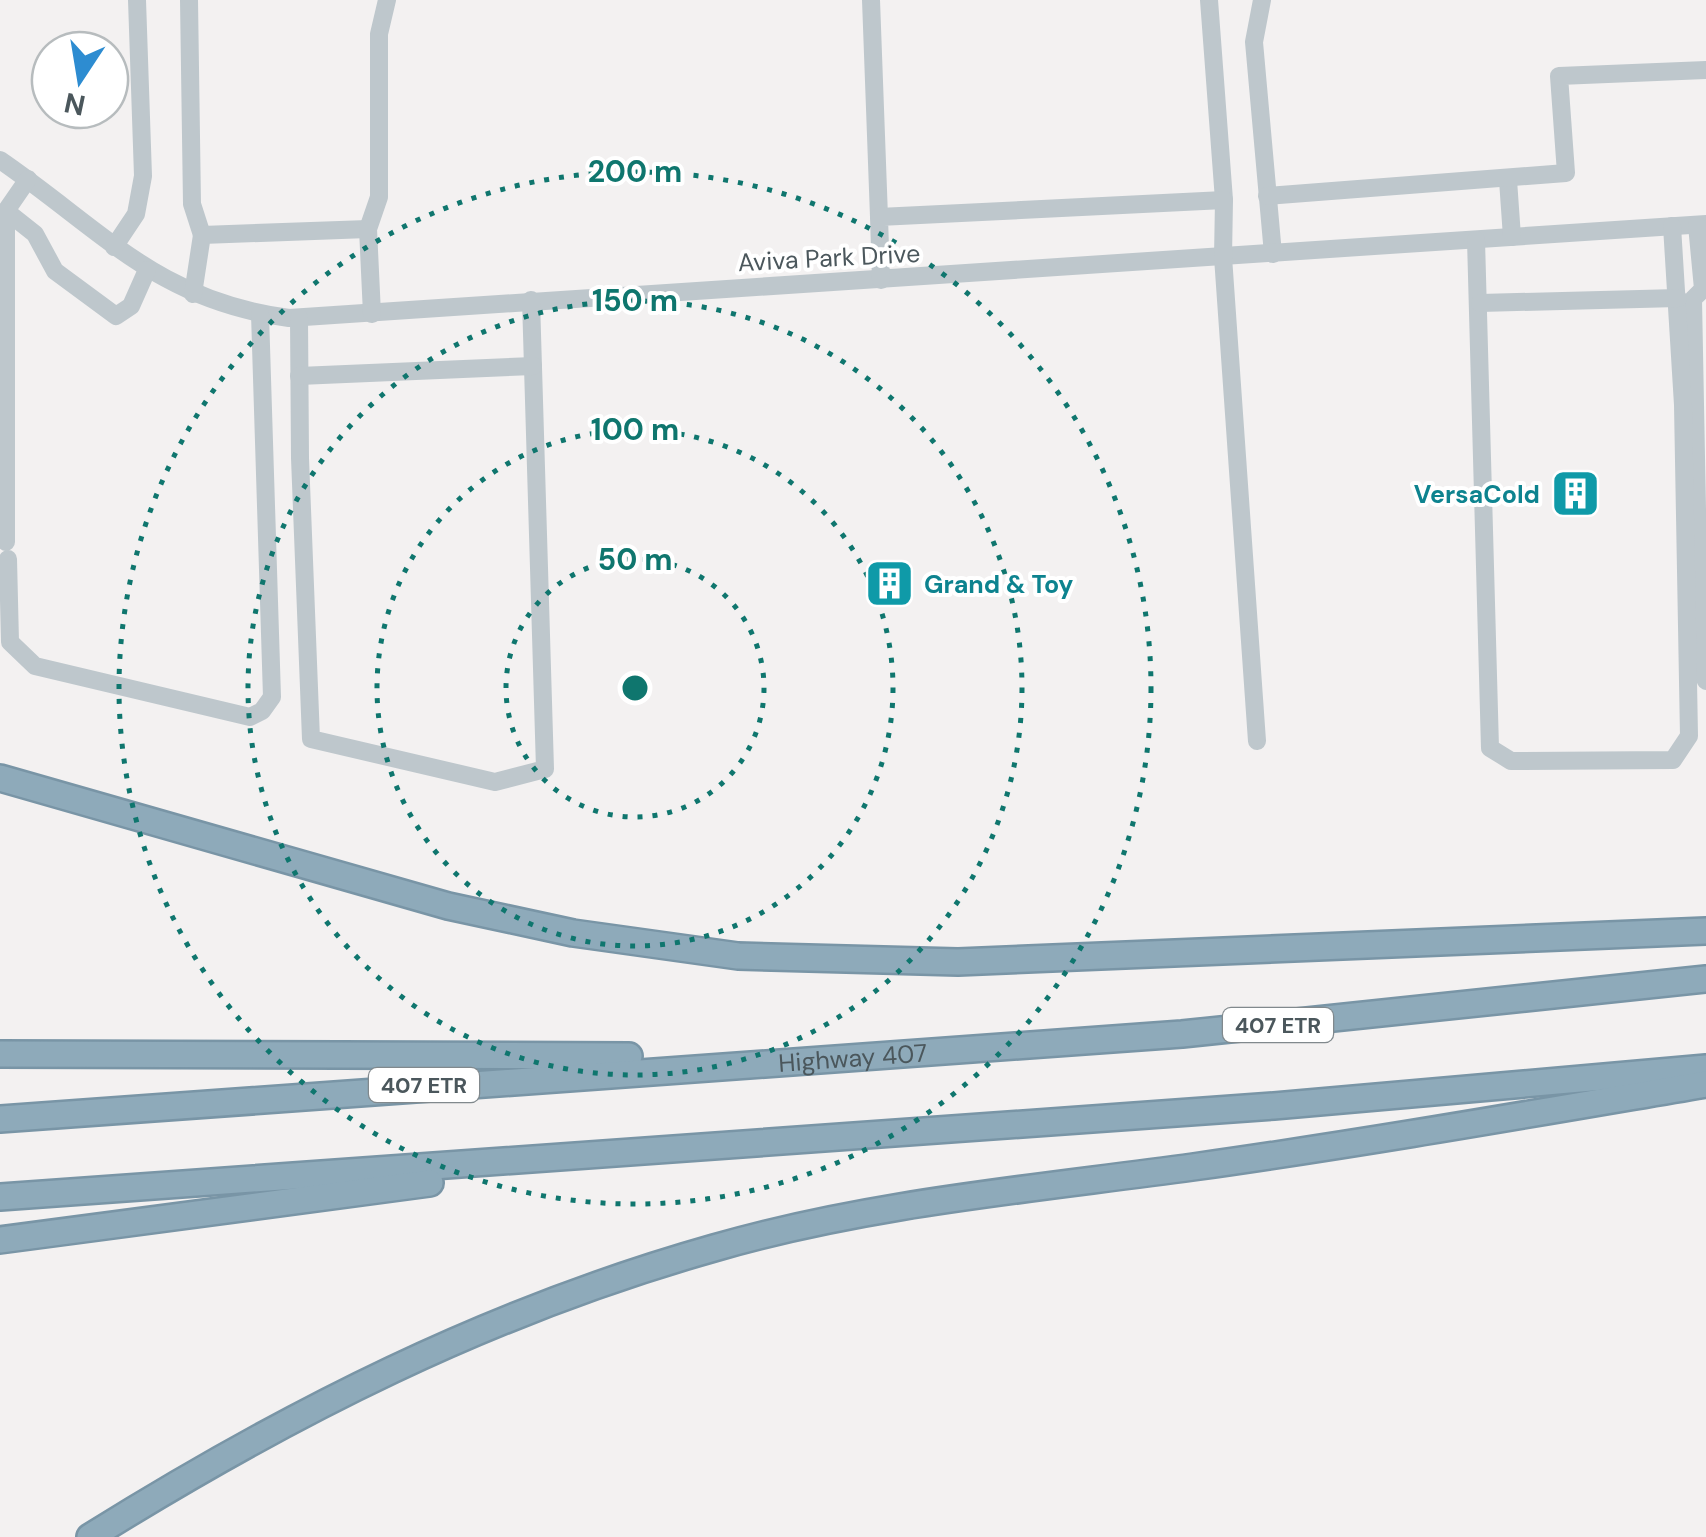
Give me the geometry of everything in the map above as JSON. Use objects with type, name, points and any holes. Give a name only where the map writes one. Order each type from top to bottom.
[{"type":"highway","points":[[0,778],[511,921],[738,956],[958,962],[1706,930]]},
{"type":"highway","name":"Highway 407","points":[[0,1119],[1238,1028],[1706,979]]},
{"type":"highway","points":[[0,1054],[849,1057]]},
{"type":"highway","points":[[0,1198],[1449,1092],[1706,1068]]},
{"type":"highway","points":[[90,1537],[326,1400],[403,1362],[539,1304],[718,1246],[897,1208],[1339,1146],[1706,1084]]},
{"type":"highway","points":[[0,1240],[682,1150]]},
{"type":"street","points":[[114,247],[136,214],[143,176],[137,0]]},
{"type":"street","points":[[189,0],[192,204],[202,235],[194,294]]},
{"type":"street","points":[[372,314],[368,228],[379,197],[379,34],[387,0]]},
{"type":"street","points":[[872,0],[882,280]]},
{"type":"street","points":[[1209,0],[1257,740]]},
{"type":"street","points":[[1262,0],[1254,42],[1273,254]]},
{"type":"street","points":[[1268,196],[1566,174],[1559,76],[1706,70]]},
{"type":"street","name":"Aviva Park Drive","points":[[0,160],[147,270],[194,294],[260,314],[299,318],[1702,224]]},
{"type":"street","points":[[28,179],[6,211],[7,551],[10,642],[35,666],[250,716],[262,712],[272,697],[260,314]]},
{"type":"street","points":[[1508,180],[1512,237]]},
{"type":"street","points":[[879,218],[1224,200]]},
{"type":"street","points":[[6,211],[35,234],[55,272],[116,316],[131,306],[147,270]]},
{"type":"street","points":[[1702,224],[1704,289],[1693,299],[1700,668],[1706,681]]},
{"type":"street","points":[[1476,240],[1490,748],[1510,762],[1674,760],[1688,736],[1678,298],[1672,226]]},
{"type":"street","points":[[202,235],[368,228]]},
{"type":"street","points":[[1480,303],[1678,298]]},
{"type":"street","points":[[299,318],[311,738],[496,782],[545,769],[531,300]]},
{"type":"street","points":[[299,376],[533,366]]},
{"type":"place","name":"VersaCold","points":[[1575,494]]},
{"type":"place","name":"Grand & Toy","points":[[889,584]]}]
